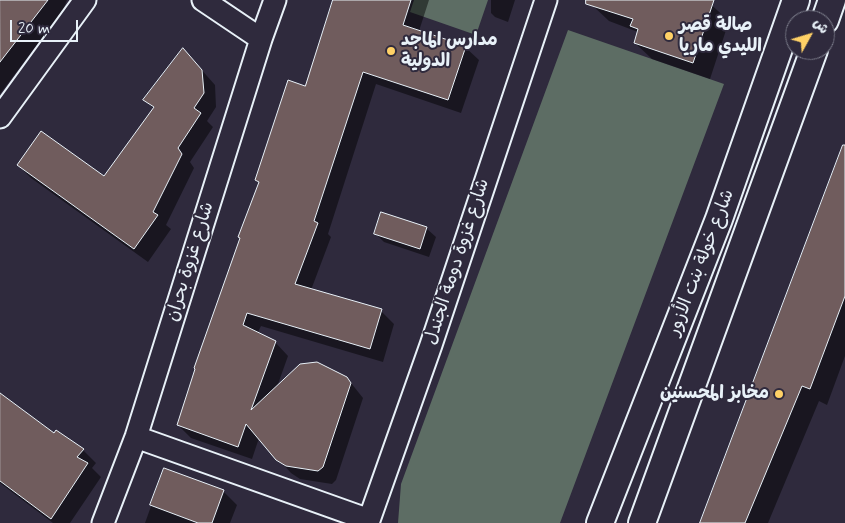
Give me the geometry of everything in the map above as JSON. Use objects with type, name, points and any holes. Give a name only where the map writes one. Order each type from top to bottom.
[{"type":"street","points":[[0,117],[85,0]]},
{"type":"street","points":[[203,0],[261,39]]},
{"type":"street","name":"شارع غزوة بحران","points":[[103,523],[136,437],[261,39],[275,0]]},
{"type":"street","name":"شارع غزوة دومة الجندل","points":[[368,522],[431,345],[546,0]]},
{"type":"street","name":"شارع خولة بنت الأزور","points":[[600,523],[719,219],[796,0]]},
{"type":"street","name":"شارع خولة بنت الأزور","points":[[642,523],[810,60]]},
{"type":"street","points":[[719,219],[748,234]]},
{"type":"street","points":[[136,437],[368,522]]},
{"type":"green space","points":[[414,0],[488,0],[476,35],[410,12]]},
{"type":"green space","points":[[568,30],[724,84],[560,523],[398,523],[401,484]]},
{"type":"building","points":[[0,0],[48,0],[0,62]]},
{"type":"building","points":[[333,0],[411,0],[403,25],[466,46],[448,100],[363,72],[314,221],[318,223],[295,284],[382,309],[370,349],[247,313],[243,325],[276,341],[251,410],[300,364],[317,362],[347,377],[351,383],[323,467],[318,471],[286,466],[276,460],[246,424],[238,447],[177,425],[194,368],[240,238],[238,237],[259,182],[255,180],[288,80],[305,86]]},
{"type":"building","name":"صالة قصر الليدي ماريا","points":[[586,0],[714,0],[693,63],[634,43],[638,29],[630,26],[633,19],[586,4]]},
{"type":"building","points":[[183,48],[202,70],[204,93],[194,108],[201,113],[178,148],[182,154],[153,212],[158,215],[134,249],[17,165],[41,131],[104,176],[154,107],[143,100]]},
{"type":"building","points":[[843,145],[845,145],[845,296],[810,389],[802,386],[745,523],[700,523]]},
{"type":"building","points":[[381,212],[427,227],[420,249],[374,234]]},
{"type":"building","points":[[0,393],[54,433],[56,430],[84,449],[77,457],[88,463],[51,519],[0,481]]},
{"type":"building","points":[[164,468],[224,490],[212,523],[198,523],[150,505]]},
{"type":"place","name":"صالة قصر الليدي ماريا","points":[[669,36]]},
{"type":"place","name":"مدارس الماجد الدولية","points":[[391,51]]},
{"type":"place","name":"مخابز المحسنين","points":[[779,394]]}]
